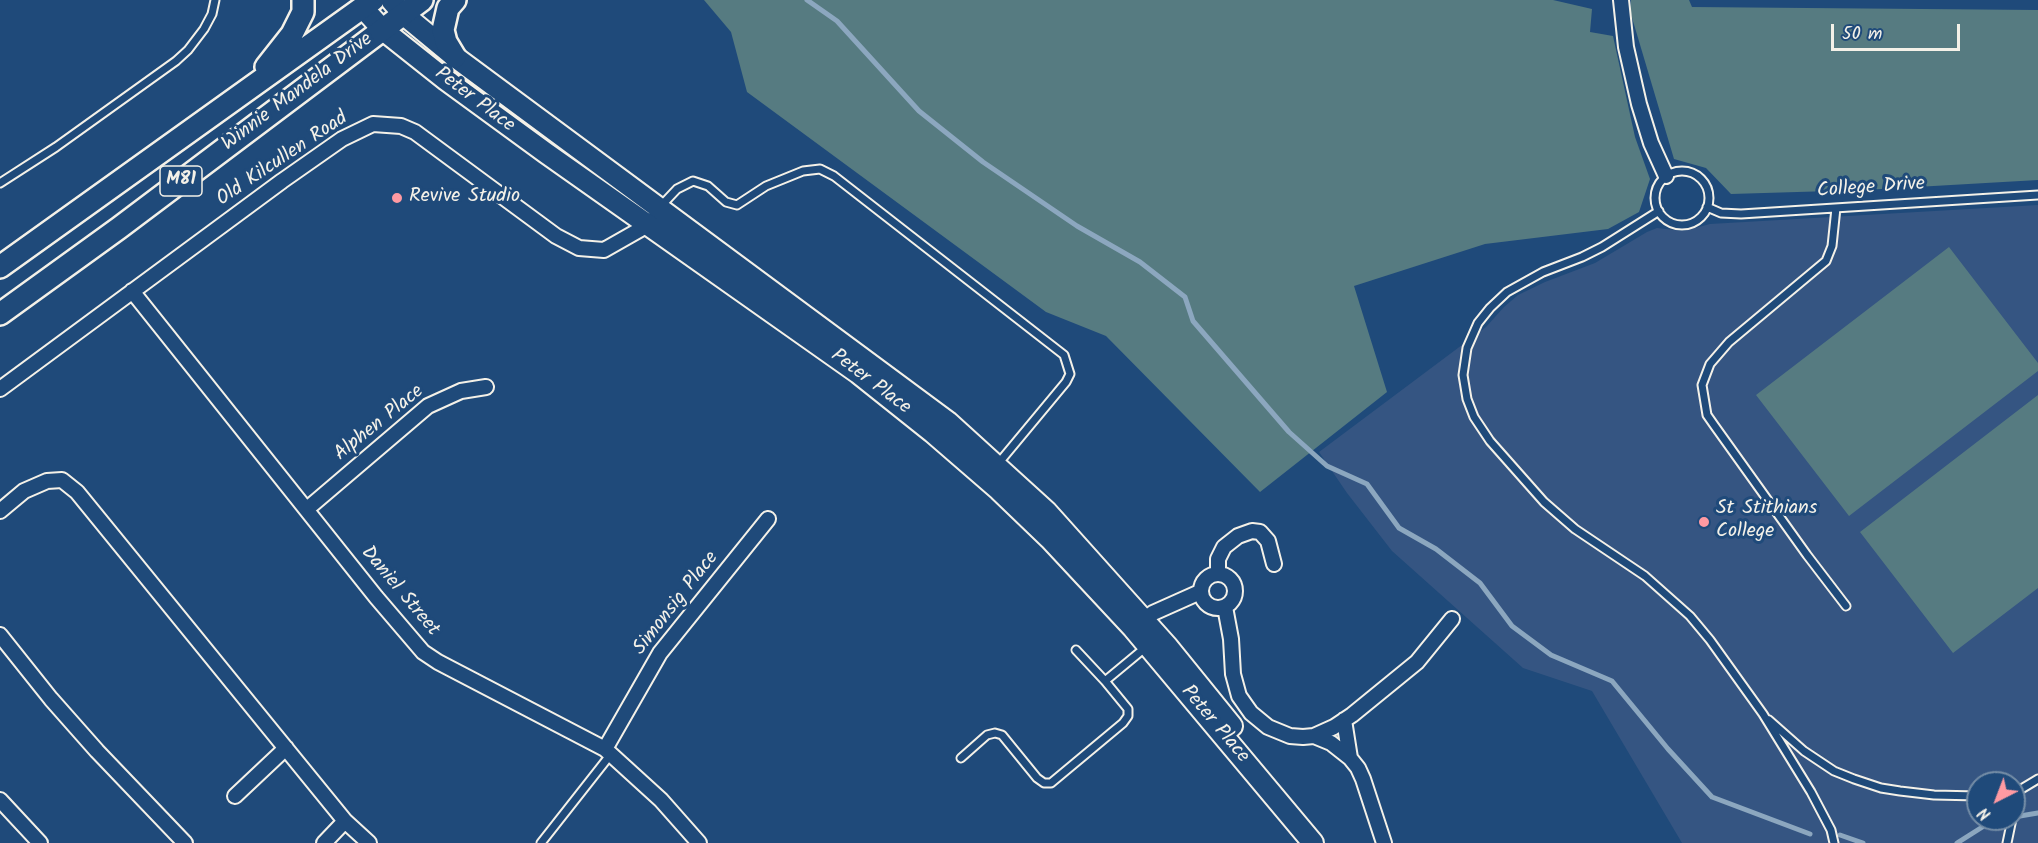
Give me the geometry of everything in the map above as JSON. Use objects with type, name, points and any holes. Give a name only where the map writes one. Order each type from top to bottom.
[{"type":"main road","points":[[250,86],[292,34],[303,12],[303,0]]},
{"type":"main road","name":"Winnie Mandela Drive","points":[[0,314],[383,30],[397,7],[422,0]]},
{"type":"main road","points":[[455,0],[448,8],[443,30],[446,42],[455,57]]},
{"type":"main road","name":"Winnie Mandela Drive","points":[[0,267],[365,3]]},
{"type":"main road","name":"Peter Place","points":[[365,3],[383,30],[446,80],[653,217],[948,422],[991,472],[1039,503],[1097,578],[1138,624],[1205,692],[1324,843]]},
{"type":"main road","name":"Peter Place","points":[[397,7],[455,57],[653,217]]},
{"type":"main road","name":"Peter Place","points":[[1138,624],[1148,645],[1313,843]]},
{"type":"street","points":[[1621,0],[1626,47],[1639,104],[1651,143],[1666,176]]},
{"type":"street","name":"Old Kilcullen Road","points":[[0,389],[342,139],[373,124],[401,126],[415,132],[556,236],[579,248],[604,250],[653,217]]},
{"type":"street","name":"Daniel Street","points":[[132,291],[376,597],[423,652],[608,751],[661,800],[699,843]]},
{"type":"street","name":"Alphen Place","points":[[307,509],[428,406],[462,391],[486,387]]},
{"type":"street","points":[[0,511],[24,491],[39,483],[55,479],[62,480],[77,492],[345,821],[369,843]]},
{"type":"street","name":"Simonsig Place","points":[[608,751],[660,653],[768,519]]},
{"type":"street","points":[[1218,574],[1218,559],[1224,547],[1238,536],[1252,531],[1260,532],[1268,540],[1274,564]]},
{"type":"street","points":[[1218,574],[1230,579],[1235,588],[1232,602],[1217,609],[1203,601],[1200,592],[1205,579],[1218,574]]},
{"type":"street","points":[[1138,624],[1153,613],[1200,592]]},
{"type":"street","points":[[1225,607],[1231,639],[1233,674],[1239,696],[1251,713],[1268,727],[1290,736],[1314,736],[1331,743],[1350,758],[1363,779],[1384,843]]},
{"type":"street","points":[[1314,736],[1344,720],[1417,662],[1452,619]]},
{"type":"street","points":[[0,635],[97,752],[185,843]]},
{"type":"street","points":[[1344,720],[1350,758]]},
{"type":"street","points":[[235,796],[286,748]]},
{"type":"street","points":[[0,800],[40,843]]},
{"type":"street","points":[[324,843],[345,821]]},
{"type":"lane","points":[[0,183],[56,147],[176,61],[204,29],[212,14],[215,0]]},
{"type":"lane","points":[[653,217],[677,189],[693,181],[708,186],[726,202],[736,205],[766,186],[803,171],[820,169],[834,176],[1064,355],[1070,374],[1066,382],[991,472]]},
{"type":"lane","points":[[1682,170],[1699,176],[1708,190],[1707,207],[1696,221],[1688,224],[1670,222],[1659,211],[1655,200],[1656,190],[1666,176],[1674,171],[1682,170]]},
{"type":"lane","name":"College Drive","points":[[1707,207],[1721,213],[1741,214],[2038,195]]},
{"type":"lane","points":[[1836,208],[1832,246],[1826,261],[1729,342],[1710,364],[1701,385],[1702,397],[1711,420],[1806,555],[1846,606]]},
{"type":"lane","points":[[1659,211],[1602,247],[1543,272],[1507,292],[1490,308],[1478,323],[1467,348],[1463,375],[1467,399],[1474,417],[1490,441],[1544,502],[1575,530],[1645,576],[1690,616],[1710,640],[1763,714],[1811,792],[1831,830],[1834,843]]},
{"type":"lane","points":[[1105,681],[1148,645]]},
{"type":"lane","points":[[961,758],[987,735],[995,733],[1002,735],[1036,778],[1044,783],[1052,783],[1123,723],[1128,716],[1128,709],[1076,650]]},
{"type":"lane","points":[[1763,714],[1804,751],[1834,771],[1881,788],[1934,795],[1966,796]]},
{"type":"lane","points":[[541,843],[608,751]]},
{"type":"shaded area","name":"St Stithians College","points":[[2038,205],[2038,843],[1682,843],[1592,691],[1523,668],[1392,551],[1319,452],[1486,327],[1518,295],[1595,263],[1657,228],[1684,231],[1710,224]]},
{"type":"green space","points":[[704,0],[1553,0],[1592,9],[1590,32],[1613,36],[1635,137],[1650,179],[1639,212],[1608,229],[1485,244],[1354,286],[1387,392],[1260,492],[1106,336],[1046,312],[747,92],[731,32]]},
{"type":"green space","points":[[1631,0],[1689,0],[1692,7],[2038,10],[2038,180],[1864,190],[1731,194],[1706,168],[1674,159],[1630,11]]},
{"type":"green space","points":[[1949,247],[2038,363],[2038,371],[1849,516],[1756,395]]},
{"type":"green space","points":[[2038,395],[2038,588],[1953,653],[1860,532]]},
{"type":"waterway","points":[[807,0],[837,21],[919,111],[983,162],[1077,226],[1140,262],[1185,297],[1193,321],[1289,432],[1327,466],[1367,484],[1399,528],[1436,549],[1480,583],[1512,626],[1551,655],[1612,681],[1668,749],[1712,797],[1810,834]]},
{"type":"waterway","points":[[2026,815],[2038,813]]},
{"type":"waterway","points":[[1957,843],[1976,831]]},
{"type":"waterway","points":[[1840,835],[1863,843]]},
{"type":"place","name":"Revive Studio","points":[[397,198]]},
{"type":"place","name":"St Stithians College","points":[[1704,522]]}]
